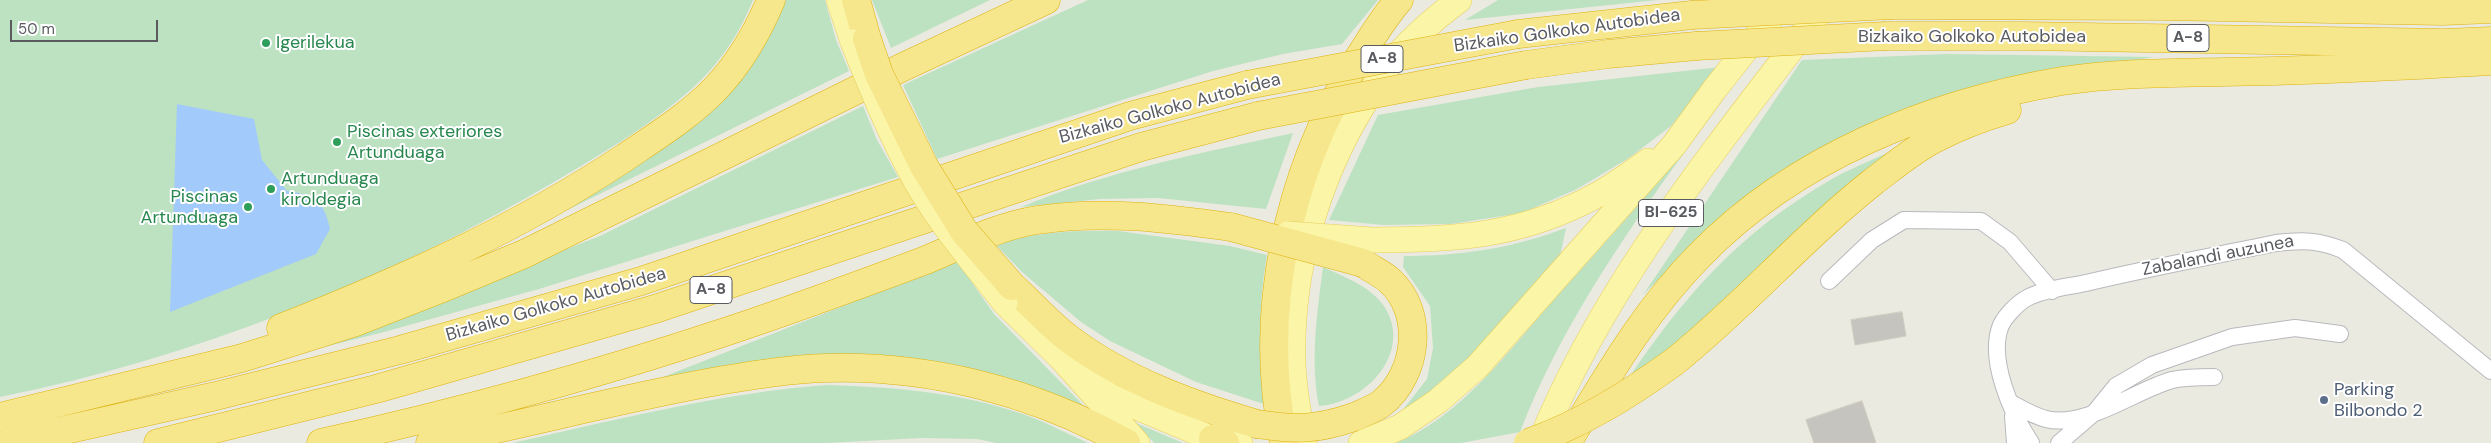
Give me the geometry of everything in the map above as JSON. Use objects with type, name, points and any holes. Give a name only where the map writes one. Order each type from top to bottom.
[{"type":"highway","points":[[94,394],[252,339],[314,314],[414,272],[526,218],[613,165],[698,105],[729,73],[749,46],[771,0]]},
{"type":"highway","points":[[321,443],[515,395],[724,333],[833,295],[1008,226],[1062,217],[1118,215],[1168,218],[1231,227],[1368,252],[1402,296],[1410,311],[1413,345],[1407,370],[1397,387],[1358,430],[1328,426],[1248,433],[1188,402],[1135,378],[1068,338],[1009,294],[964,232],[924,166],[860,40],[856,0]]},
{"type":"highway","points":[[903,67],[1020,0]]},
{"type":"highway","points":[[0,417],[242,358],[353,323],[440,289],[524,254],[903,67],[1046,0]]},
{"type":"highway","points":[[1284,443],[1275,370],[1275,331],[1278,278],[1291,212],[1308,160],[1344,83],[1384,16],[1399,0]]},
{"type":"highway","name":"Bizkaiko Golkoko Autobidea","points":[[8,443],[216,396],[391,353],[641,281],[1130,116],[1247,85],[1518,34],[1692,15],[1892,5],[2162,6],[2443,11],[2491,9]]},
{"type":"highway","name":"Bizkaiko Golkoko Autobidea","points":[[158,443],[376,389],[655,309],[1132,150],[1258,116],[1526,65],[1608,54],[1696,46],[1886,36],[2024,36],[2445,43],[2491,41]]},
{"type":"highway","points":[[1567,443],[1636,332],[1667,291],[1700,254],[1737,221],[1778,191],[1823,162],[1896,128],[2011,90],[2065,81],[2162,72],[2360,69],[2491,61]]},
{"type":"highway","points":[[1528,443],[1574,425],[1623,399],[1674,362],[1710,333],[1855,196],[1935,138],[1980,118],[2067,94],[2224,72]]},
{"type":"highway","points":[[430,443],[690,386],[790,370],[826,368],[902,372],[948,378],[996,388],[1042,402],[1126,443]]},
{"type":"main road","points":[[839,0],[860,40]]},
{"type":"main road","points":[[1304,443],[1296,405],[1293,364],[1294,320],[1301,263],[1331,166],[1346,132],[1382,73],[1432,20],[1459,0]]},
{"type":"main road","points":[[1358,430],[1400,427],[1438,401],[1477,367],[1674,145],[1714,90],[1786,0]]},
{"type":"main road","name":"BI-625","points":[[1540,443],[1556,402],[1580,356],[1638,260],[1715,150],[1829,0]]},
{"type":"main road","points":[[1368,252],[1518,228],[1572,208],[1599,194],[1674,145]]},
{"type":"main road","points":[[1009,294],[1061,358],[1137,443]]},
{"type":"main road","points":[[1061,358],[1110,396],[1219,441],[1248,433]]},
{"type":"street","points":[[1829,281],[1872,240],[1904,220],[1981,221],[2010,242],[2052,291]]},
{"type":"street","name":"Zabalandi auzunea","points":[[2031,443],[2011,404],[1997,362],[1997,341],[2002,324],[2012,311],[2028,298],[2052,291],[2276,243],[2303,240],[2324,242],[2343,250],[2491,371]]},
{"type":"street","points":[[2059,443],[2094,413],[2116,386],[2152,365],[2195,348],[2232,337],[2295,328],[2340,334]]},
{"type":"street","points":[[2011,404],[2047,420],[2063,420],[2094,413],[2172,380],[2190,377],[2214,377]]},
{"type":"street","name":"Zabalandi auzunea","points":[[2011,404],[2014,443]]},
{"type":"green space","name":"Artunduaga kiroldegia","points":[[0,0],[753,0],[743,22],[724,52],[701,80],[685,95],[611,148],[489,218],[355,284],[215,338],[144,361],[72,381],[0,397]]},
{"type":"green space","points":[[779,0],[825,0],[836,40],[849,71],[480,253],[674,134]]},
{"type":"green space","points":[[872,0],[990,0],[891,48]]},
{"type":"green space","points":[[1088,0],[1378,0],[1342,44],[1283,54],[1213,71],[937,159],[903,85]]},
{"type":"green space","points":[[1498,0],[1658,0],[1465,20]]},
{"type":"green space","points":[[1947,54],[2154,57],[2036,76],[1807,156],[1727,210],[1643,295],[1802,60]]},
{"type":"green space","points":[[1721,67],[1671,126],[1629,158],[1577,189],[1522,213],[1451,224],[1384,225],[1329,220],[1378,115],[1538,87]]},
{"type":"green space","points":[[863,106],[877,140],[898,177],[539,289],[384,332],[195,379],[419,306],[600,236]]},
{"type":"green space","points":[[1293,133],[1266,209],[1158,198],[1100,199],[1021,207],[1054,194],[1121,173]]},
{"type":"green space","points":[[1904,145],[1736,294],[1624,385],[1668,323],[1691,295],[1740,245],[1798,200],[1832,179]]},
{"type":"green space","points":[[1684,153],[1637,219],[1572,322],[1553,358],[1520,432],[1461,443],[1396,443],[1419,432],[1441,417],[1461,401],[1499,363]]},
{"type":"green space","points":[[1566,228],[1560,256],[1468,359],[1431,392],[1402,411],[1427,379],[1433,348],[1430,306],[1403,267],[1404,256],[1425,256],[1487,250],[1526,241]]},
{"type":"green space","points":[[1118,231],[1230,246],[1267,255],[1260,329],[1264,404],[1196,382],[1110,341],[1081,322],[1022,272],[995,244],[1025,237],[1056,233]]},
{"type":"green space","points":[[957,261],[994,314],[1087,409],[985,374],[653,381]]},
{"type":"green space","points":[[1323,267],[1356,283],[1378,299],[1384,306],[1392,323],[1393,341],[1389,357],[1380,372],[1368,385],[1353,396],[1337,403],[1319,406],[1316,389],[1315,354]]},
{"type":"green space","points":[[827,385],[906,390],[959,397],[1011,410],[1036,419],[1088,443],[996,443],[977,439],[921,438],[826,443],[512,443],[708,401],[747,394]]},
{"type":"green space","points":[[1136,423],[1183,443],[1154,443]]},
{"type":"water","name":"Piscinas Artunduaga","points":[[177,104],[254,119],[262,160],[287,191],[311,197],[321,205],[328,219],[330,229],[316,254],[170,312]]},
{"type":"building","points":[[1902,312],[1906,336],[1855,345],[1851,320]]},
{"type":"building","points":[[1862,401],[1876,443],[1814,443],[1806,420]]},
{"type":"place","name":"Igerilekua","points":[[266,43]]},
{"type":"place","name":"Piscinas exteriores Artunduaga","points":[[337,142]]},
{"type":"place","name":"Artunduaga kiroldegia","points":[[271,189]]},
{"type":"place","name":"Piscinas Artunduaga","points":[[248,207]]},
{"type":"place","name":"Parking Bilbondo 2","points":[[2324,400]]}]
